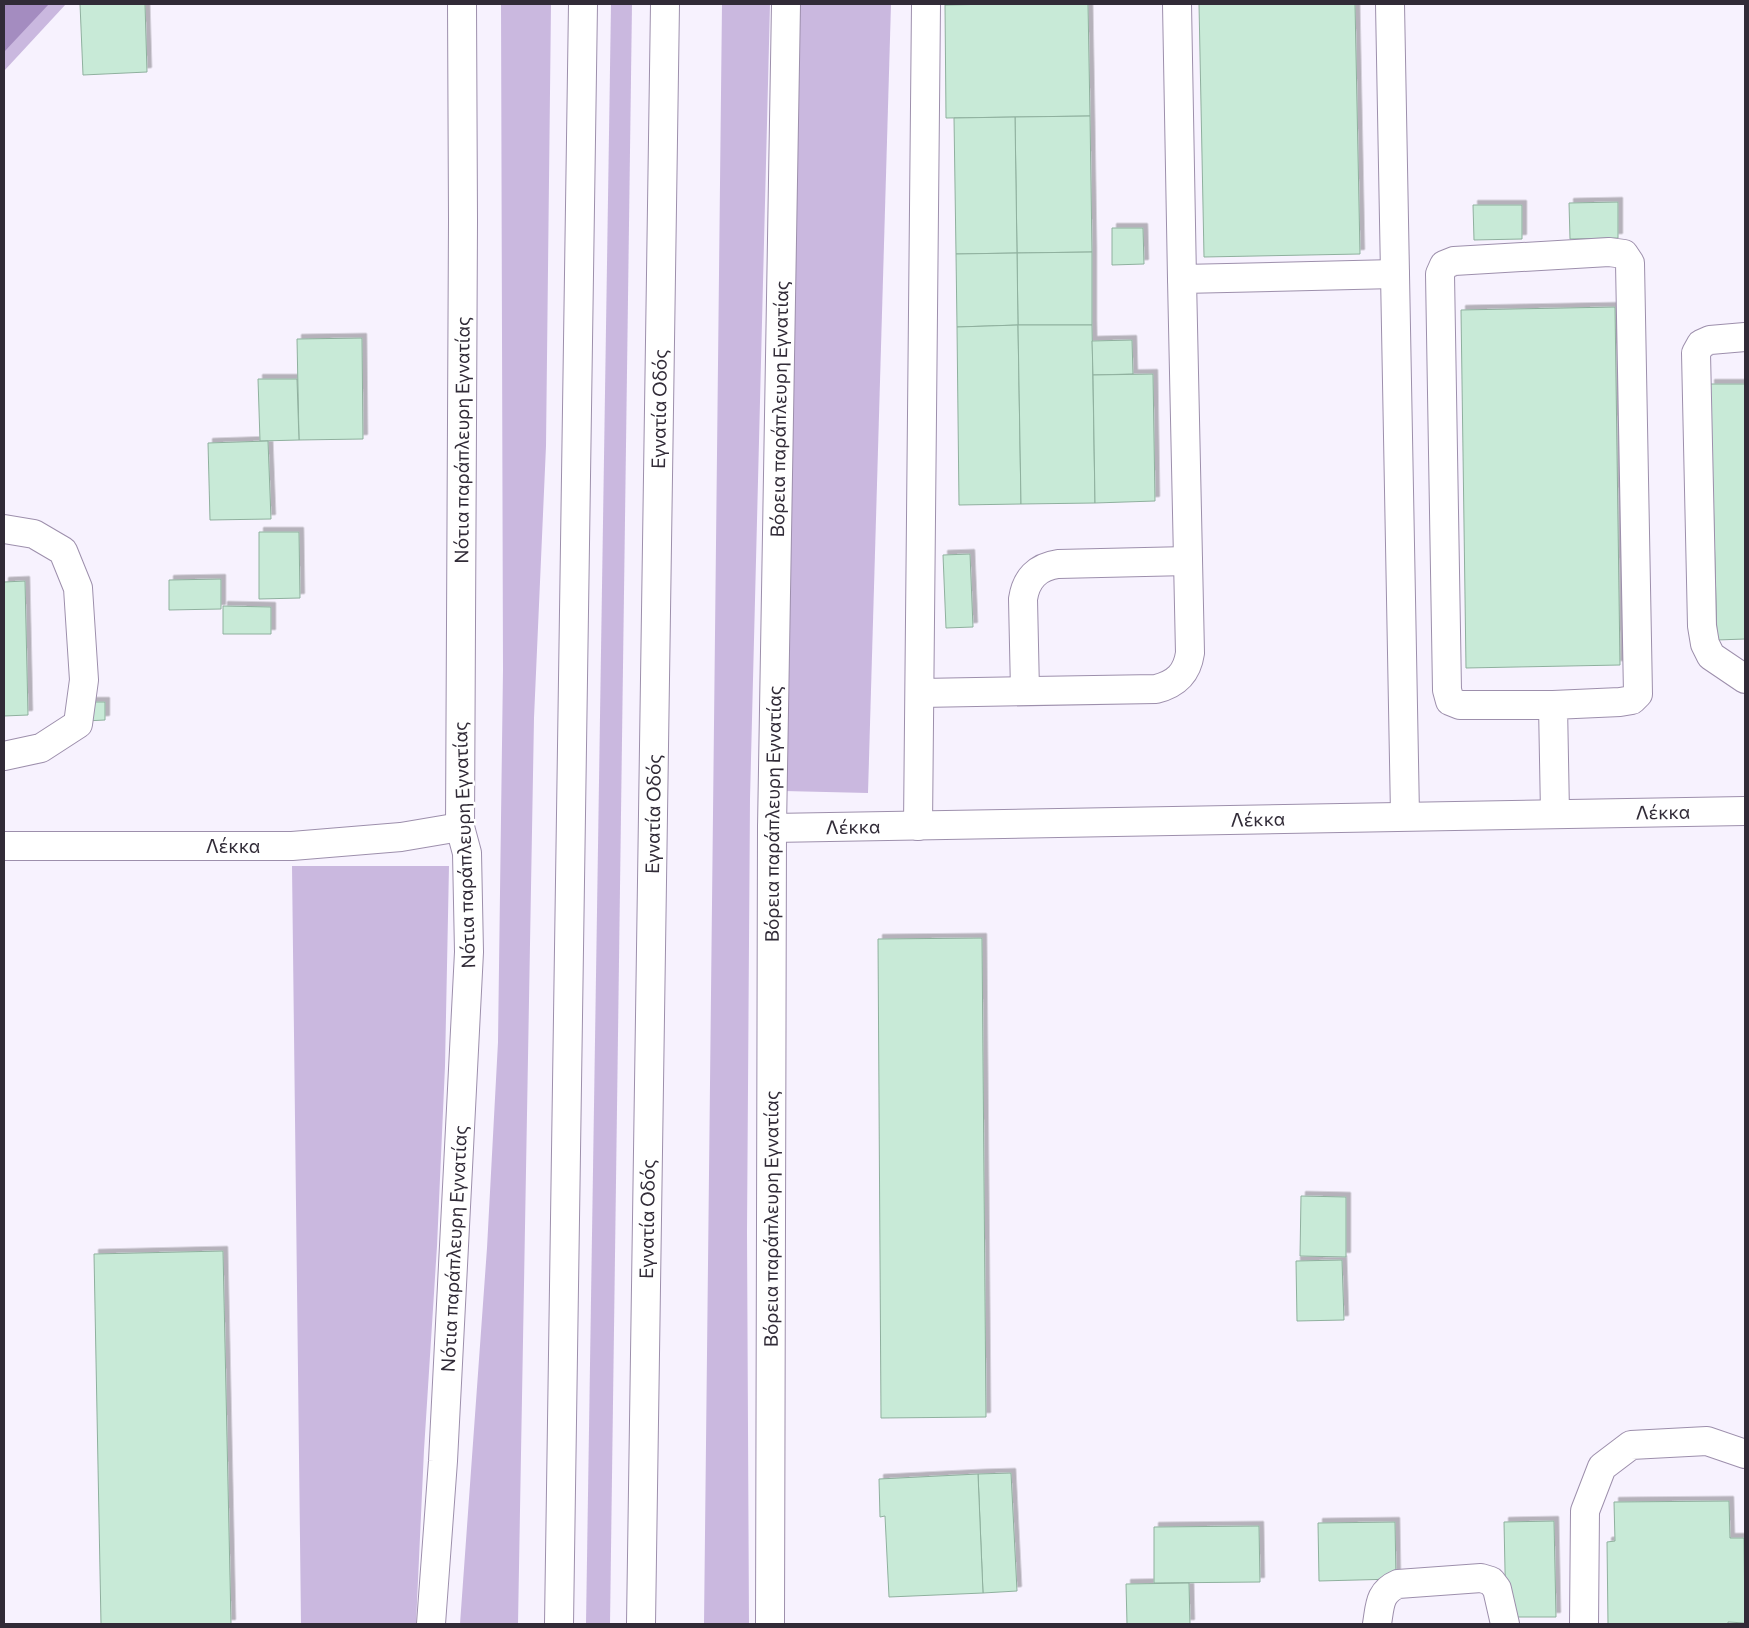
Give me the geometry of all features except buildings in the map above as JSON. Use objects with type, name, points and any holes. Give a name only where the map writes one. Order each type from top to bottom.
[{"type":"main road","name":"Νότια παράπλευρη Εγνατίας","points":[[431,1624],[443,1461],[469,952],[467,853],[460,827],[463,240],[462,4]]},
{"type":"main road","points":[[559,1624],[582,4]]},
{"type":"main road","name":"Εγνατία Οδός","points":[[641,1624],[665,4]]},
{"type":"main road","name":"Βόρεια παράπλευρη Εγνατίας","points":[[770,1624],[772,828],[786,4]]},
{"type":"main road","points":[[918,826],[926,4]]},
{"type":"main road","points":[[920,693],[1156,689],[1176,682],[1188,664],[1190,653],[1177,4]]},
{"type":"main road","points":[[1390,4],[1405,816]]},
{"type":"main road","points":[[1609,252],[1624,254],[1630,263],[1638,694],[1632,700],[1620,702],[1553,706],[1460,705],[1450,701],[1448,695],[1440,274],[1444,265],[1454,261],[1609,252]]},
{"type":"main road","points":[[1182,279],[1395,274]]},
{"type":"main road","points":[[1745,337],[1710,340],[1701,344],[1696,353],[1702,626],[1705,644],[1711,656],[1745,679]]},
{"type":"main road","points":[[4,530],[34,534],[62,551],[78,588],[84,680],[78,724],[41,748],[4,756]]},
{"type":"main road","points":[[1025,691],[1023,599],[1027,584],[1037,571],[1047,566],[1058,564],[1188,561]]},
{"type":"main road","points":[[1553,706],[1555,813]]},
{"type":"main road","name":"Λέκκα","points":[[772,828],[1745,811]]},
{"type":"main road","name":"Λέκκα","points":[[4,846],[292,846],[401,837],[460,827]]},
{"type":"main road","points":[[1584,1624],[1585,1511],[1602,1467],[1631,1445],[1707,1441],[1745,1454]]},
{"type":"main road","points":[[1377,1624],[1381,1598],[1390,1588],[1398,1584],[1481,1578],[1491,1581],[1496,1589],[1504,1624]]},
{"type":"shaded area","points":[[4,4],[66,4],[4,71]]},
{"type":"shaded area","points":[[4,4],[49,4],[4,52]]},
{"type":"shaded area","points":[[501,4],[551,4],[546,446],[534,718],[518,1624],[460,1624],[487,1248],[498,1042],[503,670]]},
{"type":"shaded area","points":[[611,4],[632,4],[610,1624],[586,1624]]},
{"type":"shaded area","points":[[722,4],[770,4],[750,799],[747,1232],[749,1624],[704,1624]]},
{"type":"shaded area","points":[[799,4],[891,4],[868,793],[784,791]]},
{"type":"shaded area","points":[[292,866],[449,866],[445,1066],[416,1624],[301,1624]]}]
